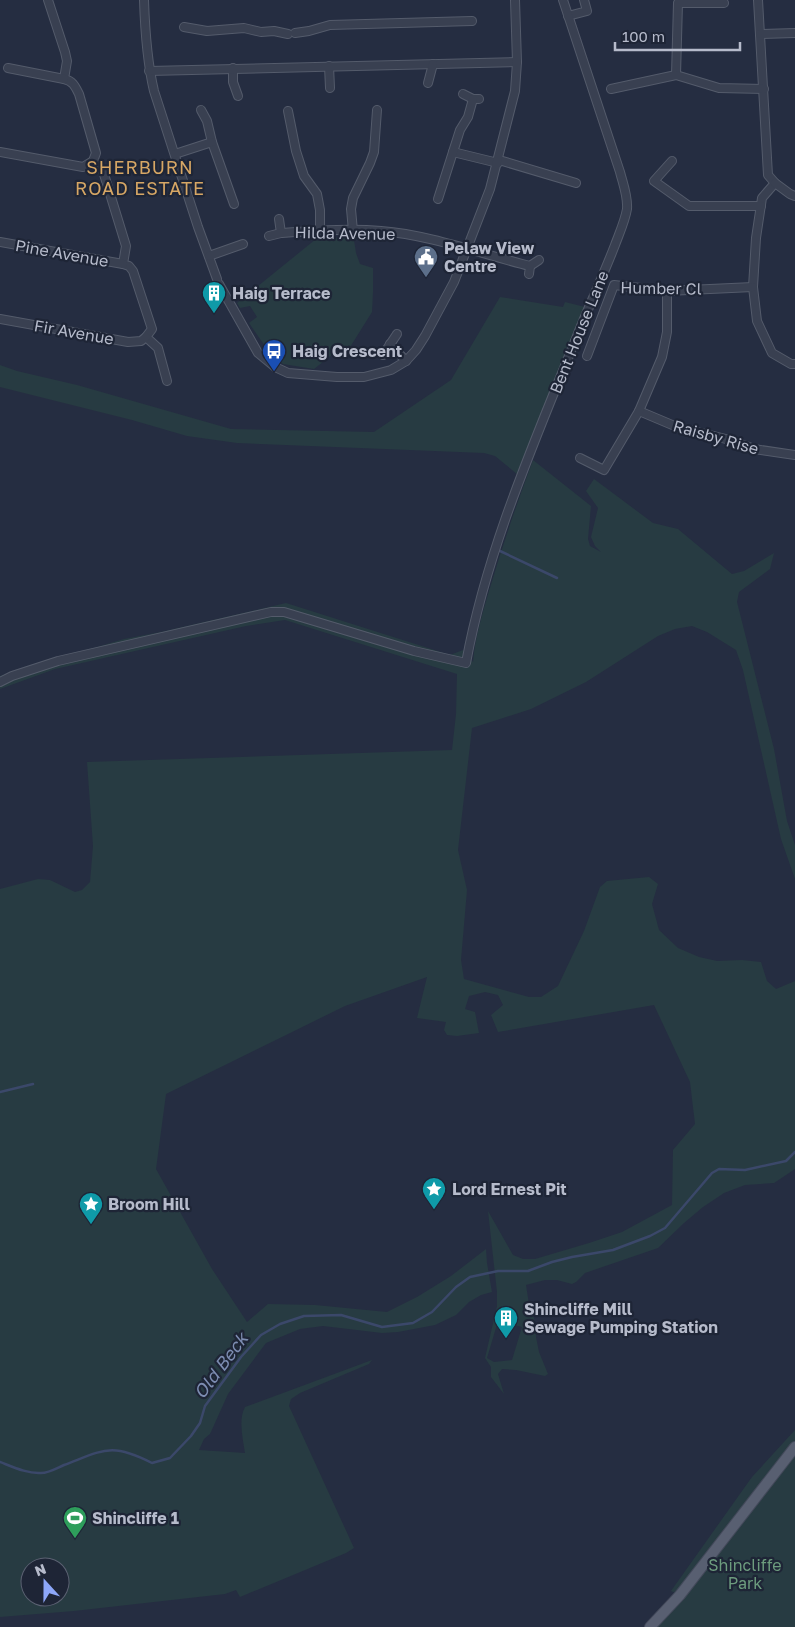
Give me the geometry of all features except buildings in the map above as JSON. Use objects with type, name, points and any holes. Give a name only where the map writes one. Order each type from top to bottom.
[{"type":"main road","points":[[650,1627],[675,1601],[709,1560],[795,1447]]},
{"type":"street","points":[[48,0],[67,61],[64,79]]},
{"type":"street","points":[[144,0],[145,41],[154,91],[218,282],[258,353],[275,367],[288,373],[338,377],[364,377],[391,370],[406,361],[416,350],[438,314],[454,282],[490,189],[516,91],[515,0]]},
{"type":"street","name":"Bent House Lane","points":[[0,682],[58,661],[277,612],[293,614],[414,651],[466,663],[472,629],[489,567],[517,486],[602,278],[627,209],[625,188],[562,0]]},
{"type":"street","points":[[584,0],[587,11]]},
{"type":"street","points":[[758,0],[768,175],[775,183],[795,196]]},
{"type":"street","points":[[676,75],[678,1],[724,3]]},
{"type":"street","points":[[568,16],[596,8]]},
{"type":"street","points":[[184,27],[207,31],[244,28],[261,32],[292,33],[310,31],[330,25],[472,21]]},
{"type":"street","points":[[760,34],[795,33]]},
{"type":"street","points":[[149,71],[517,62]]},
{"type":"street","points":[[428,84],[433,64]]},
{"type":"street","points":[[329,66],[330,88]]},
{"type":"street","points":[[0,152],[82,167],[93,161],[96,153],[79,94],[69,80],[8,68]]},
{"type":"street","points":[[233,68],[233,82],[238,96]]},
{"type":"street","points":[[611,89],[676,75],[719,88],[764,89]]},
{"type":"street","points":[[438,199],[460,130],[476,99],[463,94]]},
{"type":"street","points":[[201,110],[207,121],[212,142],[234,204]]},
{"type":"street","points":[[353,231],[351,209],[353,198],[374,152],[377,110]]},
{"type":"street","points":[[288,111],[296,151],[304,176],[317,194],[320,210],[320,231]]},
{"type":"street","points":[[175,154],[212,142]]},
{"type":"street","points":[[453,152],[576,183]]},
{"type":"street","points":[[93,161],[103,171],[126,246],[123,264],[129,266],[133,271],[152,329],[146,337],[158,348],[167,381]]},
{"type":"street","points":[[672,161],[654,181],[689,206],[760,206]]},
{"type":"street","points":[[775,183],[762,198],[760,206],[753,287],[757,320],[772,353],[791,364],[795,364]]},
{"type":"street","name":"Hilda Avenue","points":[[279,219],[281,233]]},
{"type":"street","name":"Hilda Avenue","points":[[269,236],[281,233],[380,230],[467,248],[530,266]]},
{"type":"street","name":"Pine Avenue","points":[[0,242],[123,264]]},
{"type":"street","points":[[209,256],[244,244]]},
{"type":"street","points":[[529,274],[530,266],[539,260]]},
{"type":"street","name":"Humber Cl","points":[[587,356],[614,285],[667,291],[753,287]]},
{"type":"street","points":[[580,458],[604,470],[639,411],[662,357],[667,332],[667,291]]},
{"type":"street","name":"Fir Avenue","points":[[0,319],[128,342],[141,341],[146,337]]},
{"type":"street","points":[[383,355],[397,334]]},
{"type":"street","points":[[390,344],[406,361]]},
{"type":"street","name":"Raisby Rise","points":[[639,411],[677,427],[730,440],[754,450],[795,455]]},
{"type":"green space","points":[[350,237],[354,240],[360,264],[373,268],[372,312],[347,352],[333,354],[314,369],[283,364],[269,352],[249,323],[257,317],[250,306],[240,308],[237,303],[316,239]]},
{"type":"green space","points":[[500,297],[563,307],[565,302],[585,307],[517,474],[495,456],[484,453],[237,443],[187,436],[132,420],[0,387],[0,365],[231,429],[374,432],[451,380]]},
{"type":"green space","points":[[533,460],[591,506],[588,539],[590,546],[601,552],[595,546],[591,537],[598,508],[586,491],[594,479],[653,523],[678,529],[732,574],[744,571],[774,553],[770,569],[739,592],[737,602],[774,749],[787,821],[795,845],[795,879],[781,839],[743,670],[736,650],[707,632],[692,626],[675,629],[658,636],[586,682],[531,709],[472,728],[458,850],[467,890],[461,960],[464,979],[529,997],[541,997],[558,986],[584,931],[600,887],[607,881],[649,877],[658,884],[652,904],[659,930],[678,948],[699,957],[717,961],[742,960],[761,962],[767,981],[776,989],[795,981],[795,1169],[774,1183],[745,1185],[724,1193],[703,1207],[658,1248],[585,1273],[572,1284],[557,1280],[545,1280],[526,1285],[529,1304],[535,1321],[539,1352],[548,1374],[545,1376],[502,1369],[498,1374],[504,1394],[491,1377],[491,1367],[485,1358],[497,1306],[488,1211],[513,1255],[523,1259],[535,1259],[622,1232],[672,1205],[673,1150],[695,1124],[690,1082],[654,1005],[498,1032],[491,1015],[503,1005],[498,995],[485,992],[469,996],[465,1009],[475,1012],[479,1033],[457,1036],[447,1035],[444,1030],[446,1022],[417,1018],[427,977],[345,1006],[166,1094],[156,1169],[212,1269],[247,1322],[268,1304],[315,1305],[387,1312],[417,1297],[451,1276],[486,1249],[492,1292],[481,1295],[469,1302],[456,1315],[435,1325],[382,1333],[323,1326],[300,1329],[266,1343],[228,1394],[210,1434],[204,1439],[199,1450],[245,1453],[241,1424],[245,1407],[372,1360],[369,1364],[300,1393],[291,1399],[289,1406],[354,1548],[240,1597],[236,1590],[225,1594],[74,1611],[0,1617],[0,889],[38,879],[50,880],[75,892],[82,890],[90,882],[93,846],[87,762],[452,750],[456,714],[457,674],[285,620],[246,626],[55,669],[0,689],[0,676],[124,639],[286,603],[450,655],[463,650],[473,662],[477,635],[486,600]],"holes":[[[498,1321],[522,1327],[512,1360],[494,1362],[487,1358]]]},
{"type":"green space","name":"Shincliffe Park","points":[[795,1430],[795,1627],[656,1627],[680,1595],[671,1591],[752,1477]]},
{"type":"waterway","points":[[500,551],[557,578]]},
{"type":"waterway","points":[[0,1092],[33,1084]]},
{"type":"waterway","name":"Old Beck","points":[[0,1462],[26,1471],[41,1473],[108,1450],[127,1452],[152,1463],[170,1458],[191,1436],[200,1423],[205,1406],[241,1357],[261,1335],[280,1324],[304,1316],[341,1315],[382,1327],[413,1323],[432,1312],[456,1287],[470,1277],[498,1271],[528,1271],[572,1257],[613,1250],[650,1236],[665,1228],[712,1173],[719,1169],[745,1170],[786,1161],[795,1152]]},
{"type":"place","name":"Pelaw View Centre","points":[[426,278]]},
{"type":"place","name":"Haig Terrace","points":[[214,314]]},
{"type":"place","name":"Haig Crescent","points":[[274,372]]},
{"type":"place","name":"Lord Ernest Pit","points":[[434,1210]]},
{"type":"place","name":"Broom Hill","points":[[91,1225]]},
{"type":"place","name":"Shincliffe Mill Sewage Pumping Station","points":[[506,1339]]},
{"type":"place","name":"Shincliffe 1","points":[[75,1539]]},
{"type":"district","name":"SHERBURN ROAD ESTATE","points":[[140,178]]}]
